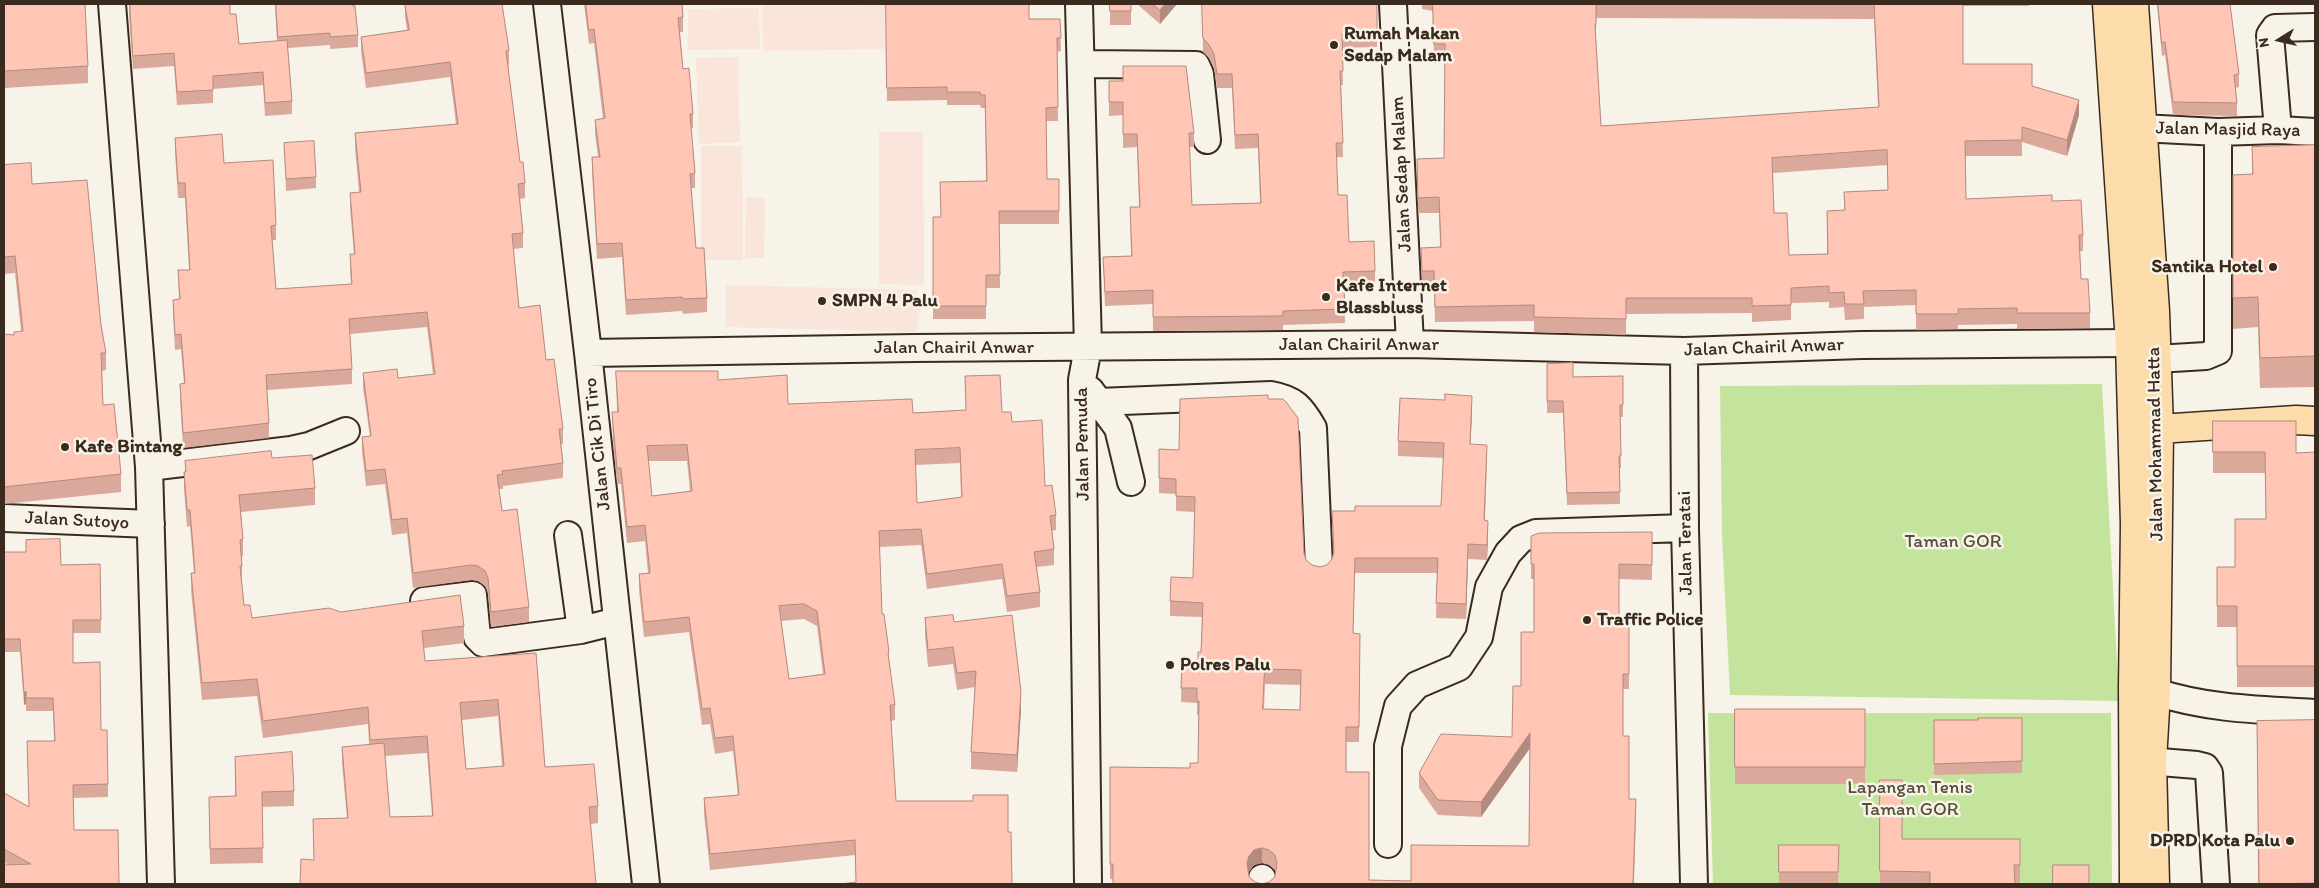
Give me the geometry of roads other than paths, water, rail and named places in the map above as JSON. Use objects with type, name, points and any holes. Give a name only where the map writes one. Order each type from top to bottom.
[{"type":"main road","name":"Jalan Mohammad Hatta","points":[[2107,4],[2130,344],[2144,690],[2144,761],[2134,884]]},
{"type":"main road","name":"Jalan Mohammad Hatta","points":[[2134,4],[2155,311],[2159,429],[2144,690]]},
{"type":"main road","points":[[2159,429],[2315,420]]},
{"type":"main road","name":"Jalan Mohammad Hatta","points":[[2144,761],[2155,884]]},
{"type":"street","points":[[112,4],[149,467],[161,884]]},
{"type":"street","name":"Jalan Cik Di Tiro","points":[[547,4],[588,353],[646,884]]},
{"type":"street","name":"Jalan Pemuda","points":[[1079,4],[1088,347],[1082,380],[1088,884]]},
{"type":"street","name":"Jalan Sedap Malam","points":[[1394,4],[1410,344]]},
{"type":"street","points":[[2278,130],[2270,35],[2275,28],[2315,27]]},
{"type":"street","points":[[1082,64],[1196,65],[1200,74],[1207,140]]},
{"type":"street","name":"Jalan Masjid Raya","points":[[2142,128],[2218,132],[2278,130],[2315,132]]},
{"type":"street","points":[[2156,359],[2206,356],[2218,351],[2218,132]]},
{"type":"street","name":"Jalan Chairil Anwar","points":[[588,353],[1410,344],[1684,351],[1862,345],[2130,344]]},
{"type":"street","name":"Jalan Teratai","points":[[1684,351],[1685,528],[1694,884]]},
{"type":"street","points":[[1082,380],[1118,428],[1131,482]]},
{"type":"street","points":[[1098,402],[1271,395],[1287,398],[1304,413],[1313,428],[1319,566]]},
{"type":"street","points":[[149,467],[291,450],[310,446],[346,431]]},
{"type":"street","name":"Jalan Sutoyo","points":[[4,518],[151,524]]},
{"type":"street","points":[[1388,844],[1388,746],[1398,706],[1417,685],[1459,667],[1479,637],[1489,587],[1508,553],[1521,539],[1536,533],[1685,528]]},
{"type":"street","points":[[568,535],[581,630]]},
{"type":"street","points":[[404,604],[473,595],[478,637],[483,643],[581,630],[617,621]]},
{"type":"street","points":[[2144,690],[2202,703],[2256,710],[2315,713]]},
{"type":"street","points":[[2144,761],[2197,765],[2205,768],[2209,773],[2216,884]]},
{"type":"place","name":"Rumah Makan Sedap Malam","points":[[1334,45]]},
{"type":"place","name":"Santika Hotel","points":[[2273,267]]},
{"type":"place","name":"Kafe Internet Blassbluss","points":[[1326,297]]},
{"type":"place","name":"SMPN 4 Palu","points":[[822,301]]},
{"type":"place","name":"Kafe Bintang","points":[[65,447]]},
{"type":"place","name":"Traffic Police","points":[[1587,620]]},
{"type":"place","name":"Polres Palu","points":[[1170,665]]},
{"type":"place","name":"DPRD Kota Palu","points":[[2290,841]]},
{"type":"park label","name":"Taman GOR","points":[[1953,542]]},
{"type":"park label","name":"Lapangan Tenis Taman GOR","points":[[1910,799]]}]
